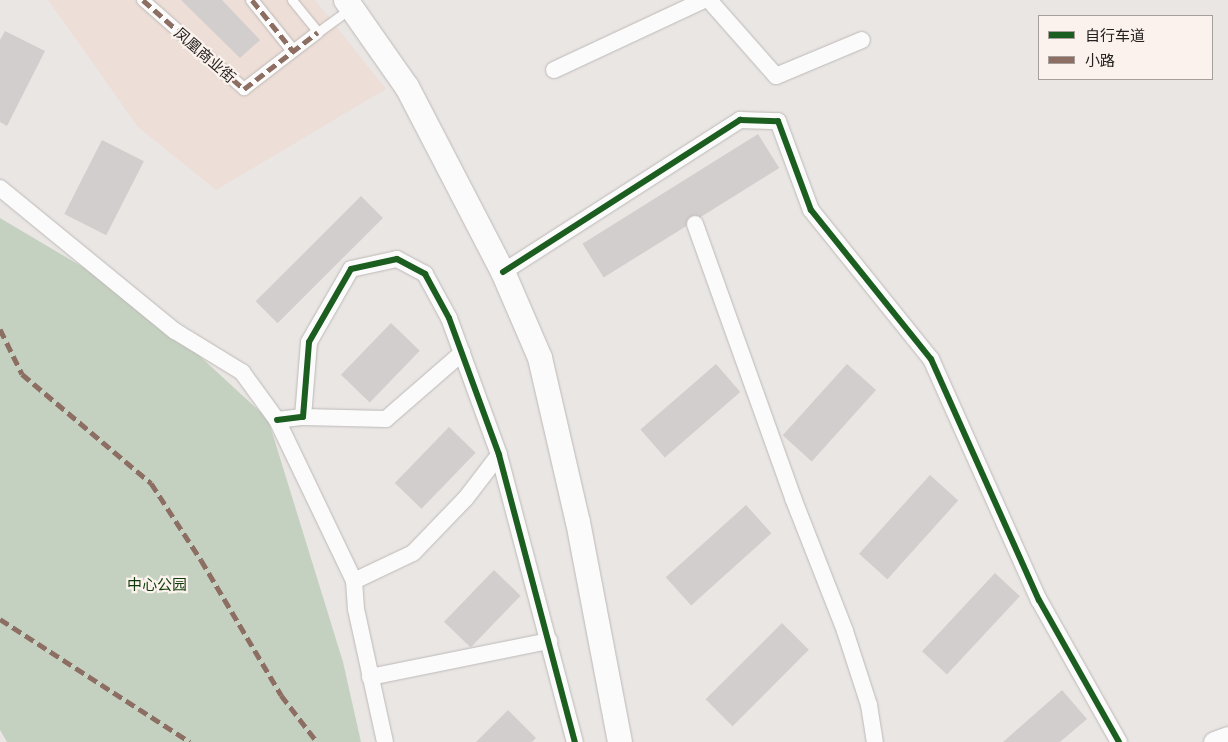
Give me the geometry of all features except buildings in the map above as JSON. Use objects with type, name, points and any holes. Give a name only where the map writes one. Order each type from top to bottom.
[{"type":"main road","points":[[349,4],[407,87],[503,272],[540,358],[578,522],[620,742]]},
{"type":"street","name":"凤凰商业街","points":[[143,0],[244,89],[318,32]]},
{"type":"street","points":[[252,0],[294,52]]},
{"type":"street","points":[[554,70],[704,0]]},
{"type":"street","points":[[709,0],[776,76],[862,40]]},
{"type":"street","points":[[503,272],[740,120],[778,122],[811,210],[931,359],[1039,600],[1119,742]]},
{"type":"street","points":[[0,188],[175,331],[242,372],[277,420],[354,581],[370,677],[385,742]]},
{"type":"street","points":[[695,224],[794,498],[845,630],[869,706],[876,742]]},
{"type":"street","points":[[303,417],[309,342],[351,269],[397,259],[426,274],[449,318],[499,455],[575,742]]},
{"type":"street","points":[[277,420],[303,417],[386,419],[462,353]]},
{"type":"street","points":[[354,581],[413,553],[466,498],[499,455]]},
{"type":"street","points":[[370,677],[549,641]]},
{"type":"street","points":[[1214,742],[1228,737]]},
{"type":"lane","points":[[292,0],[318,32],[349,4]]},
{"type":"shaded area","points":[[48,0],[315,0],[386,89],[216,190],[138,127]]},
{"type":"green space","name":"中心公园","points":[[0,218],[140,301],[268,419],[343,662],[361,742],[7,742],[0,730]]},
{"type":"marked path","points":[[143,0],[244,89],[318,32]]},
{"type":"marked path","points":[[252,0],[293,51]]},
{"type":"marked path","points":[[0,329],[22,374],[151,483],[201,560],[281,695],[317,742]]},
{"type":"marked path","points":[[0,619],[190,742]]},
{"type":"cycle path","points":[[503,272],[740,120],[778,121],[811,210],[931,359],[1039,600],[1119,742]]},
{"type":"cycle path","points":[[277,420],[303,417],[309,342],[351,269],[397,259],[425,274],[449,318],[499,455],[575,742]]}]
